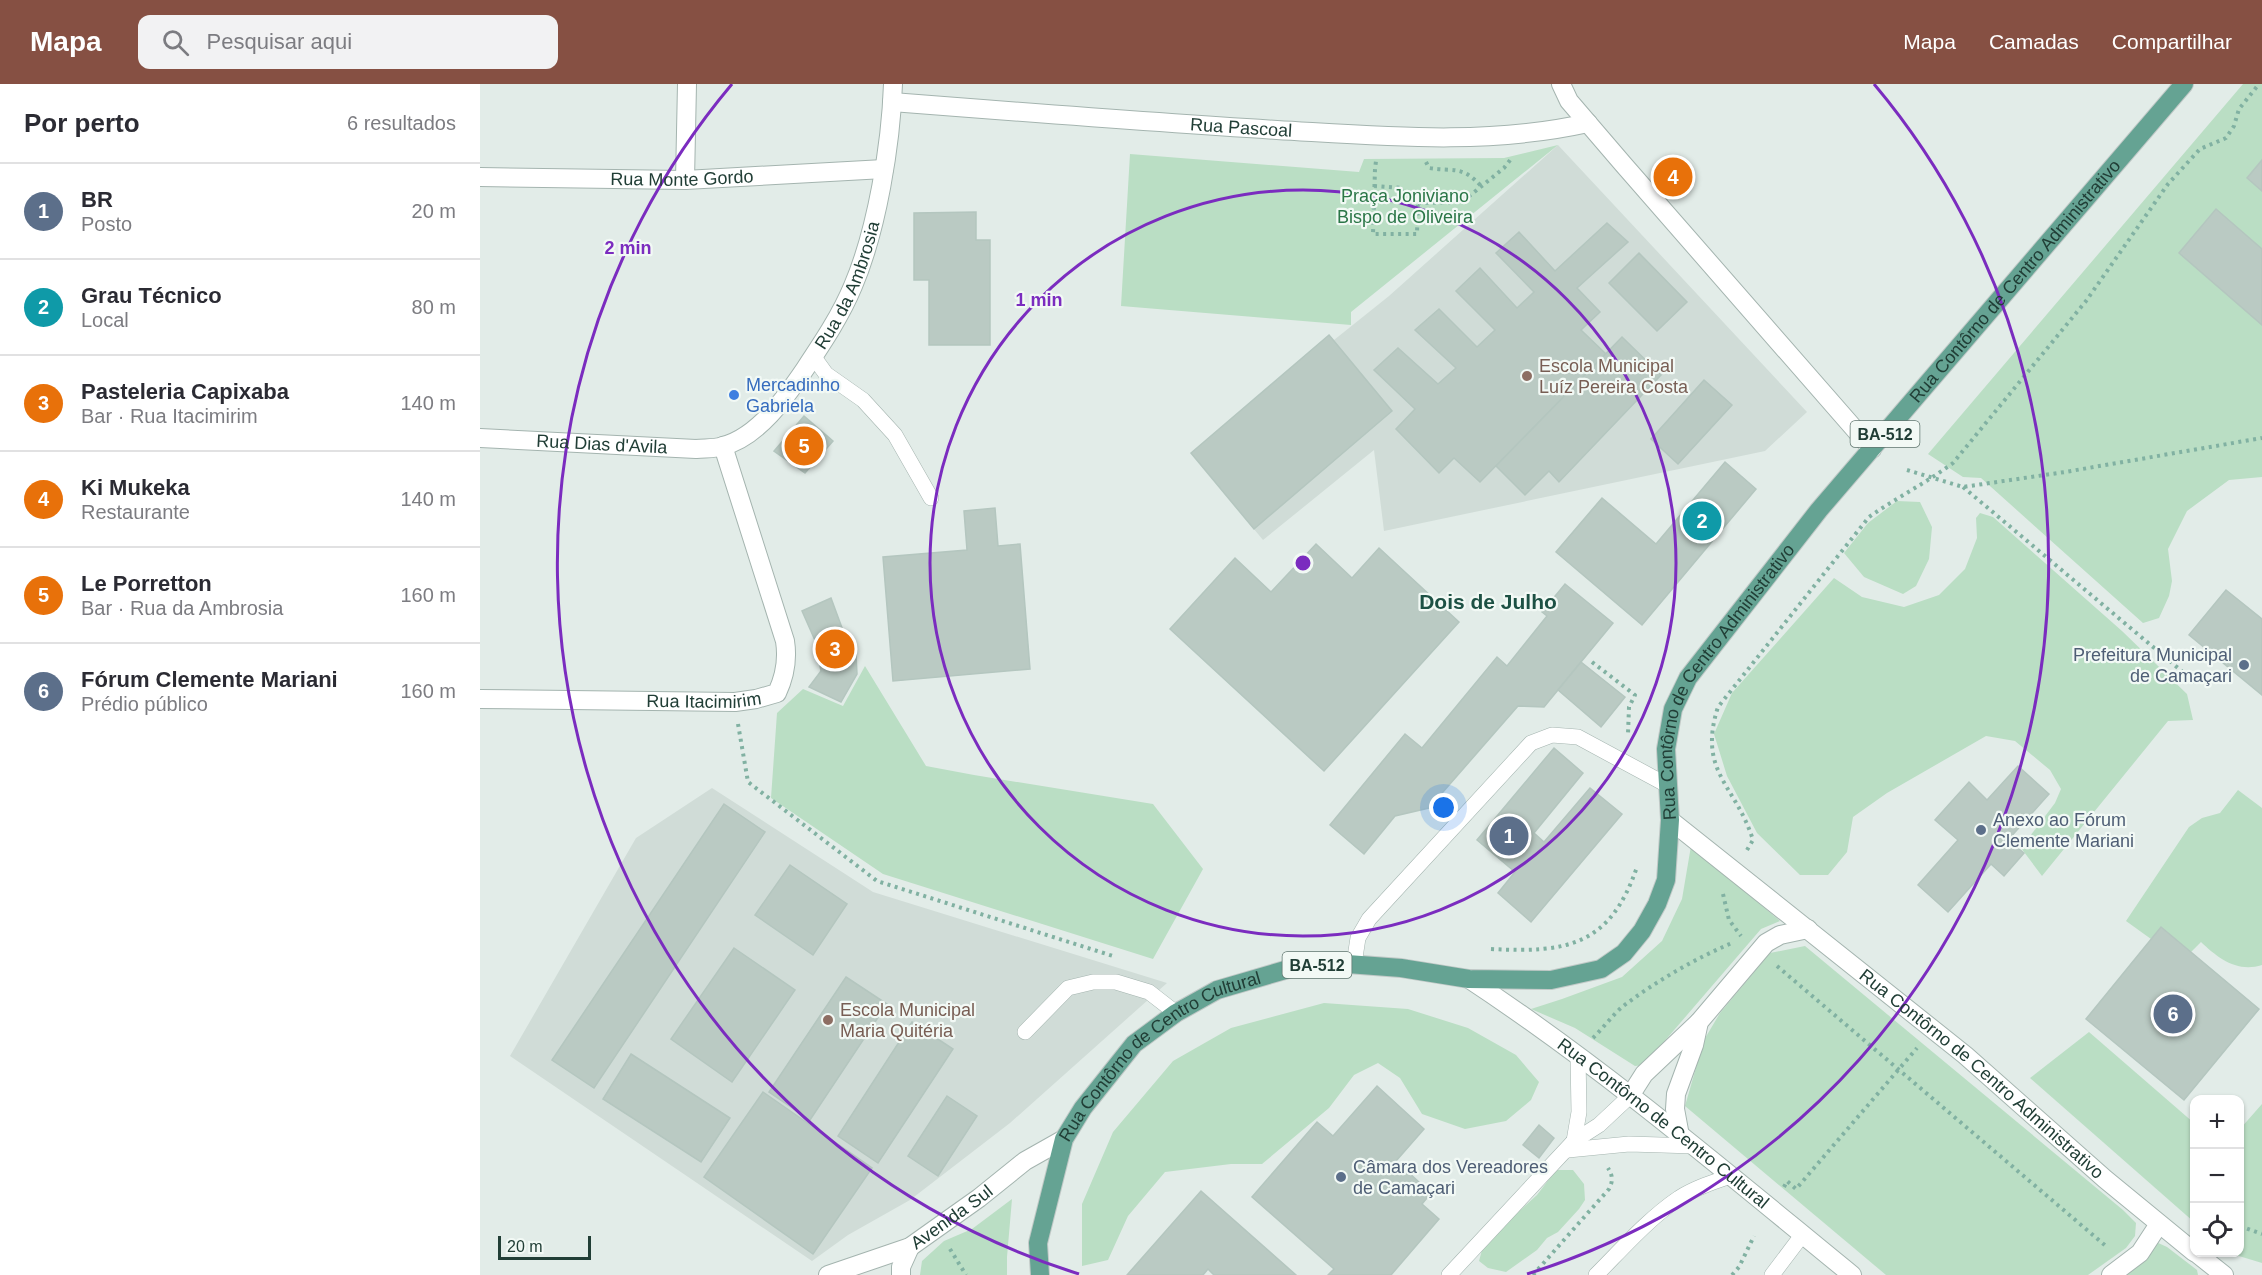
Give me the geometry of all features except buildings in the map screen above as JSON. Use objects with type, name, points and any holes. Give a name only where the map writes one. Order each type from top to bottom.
[{"type":"main road","name":"Rua Contôrno de Centro Administrativo","points":[[1670,820],[1666,785],[1666,749],[1673,709],[1688,678],[1819,510],[2184,84]]},
{"type":"main road","name":"Rua Contôrno de Centro Cultural","points":[[1040,1275],[1038,1243],[1064,1138],[1083,1108],[1134,1044],[1176,1013],[1217,990],[1292,968],[1334,963],[1401,968],[1469,979],[1551,980],[1601,969],[1624,953],[1642,931],[1657,904],[1665,880],[1670,820]]},
{"type":"street","points":[[685,180],[687,84]]},
{"type":"street","points":[[1561,84],[1569,101],[1872,449]]},
{"type":"street","name":"Rua Pascoal","points":[[893,93],[1219,127],[1421,139],[1502,137],[1554,131],[1588,123]]},
{"type":"street","name":"Rua da Ambrosia","points":[[723,446],[738,440],[761,422],[794,384],[831,330],[854,285],[870,232],[884,169],[893,93]]},
{"type":"street","name":"Rua Monte Gordo","points":[[480,177],[685,180],[884,169]]},
{"type":"street","name":"Rua Dias d'Avila","points":[[480,438],[696,449],[723,446]]},
{"type":"street","name":"Rua Itacimirim","points":[[480,699],[735,702],[777,693],[786,667],[785,641],[723,446]]},
{"type":"street","name":"Rua Contôrno de Centro Administrativo","points":[[1670,820],[1965,1054],[2159,1224],[2190,1248]]},
{"type":"street","points":[[1630,1095],[1644,1074],[1699,1022],[1766,943],[1780,935],[1808,929]]},
{"type":"street","name":"Rua Contôrno de Centro Cultural","points":[[1469,979],[1630,1095],[1852,1275]]},
{"type":"street","points":[[1687,1141],[1675,1109],[1676,1094],[1694,1045],[1699,1022]]},
{"type":"street","name":"Avenida Sul","points":[[828,1275],[910,1247],[979,1198],[1025,1161],[1064,1138]]},
{"type":"street","points":[[2118,1270],[2140,1253],[2159,1224]]},
{"type":"street","points":[[901,1275],[901,1268],[910,1247]]},
{"type":"street","name":"Rua Contôrno de Centro Administrativo","points":[[2201,1257],[2224,1275]]},
{"type":"lane","points":[[813,356],[826,374],[863,400],[895,435],[931,498]]},
{"type":"lane","points":[[1354,964],[1359,938],[1369,918],[1531,743],[1552,735],[1578,737],[1666,785]]},
{"type":"lane","points":[[1025,1032],[1068,988],[1093,982],[1116,982],[1149,992],[1176,1013]]},
{"type":"lane","points":[[1571,1145],[1579,1112],[1578,1056]]},
{"type":"lane","points":[[1449,1275],[1571,1145],[1599,1125],[1630,1095]]},
{"type":"lane","points":[[1571,1145],[1687,1141]]},
{"type":"lane","points":[[1596,1275],[1679,1198],[1698,1188],[1731,1176]]},
{"type":"lane","points":[[1773,1275],[1803,1234]]},
{"type":"path","points":[[1747,850],[1753,840],[1749,828],[1712,756],[1711,727],[1718,707],[1869,518],[1898,496],[1933,478],[1953,463],[2086,301],[2168,184],[2200,149],[2226,138],[2234,126],[2239,109],[2259,84]]},
{"type":"path","points":[[1418,203],[1462,202],[1504,168],[1517,152]]},
{"type":"path","points":[[1426,155],[1429,168],[1460,170],[1471,175],[1480,186]]},
{"type":"path","points":[[1374,186],[1402,188],[1403,197],[1418,197],[1417,234],[1373,234],[1374,186],[1375,169]]},
{"type":"path","points":[[1963,487],[2262,438]]},
{"type":"path","points":[[1907,470],[1963,487],[2197,684]]},
{"type":"path","points":[[1592,662],[1635,695],[1629,707],[1628,734]]},
{"type":"path","points":[[737,714],[748,782],[877,881],[1126,961]]},
{"type":"path","points":[[1491,949],[1552,949],[1569,946],[1587,937],[1615,912],[1630,887],[1637,867]]},
{"type":"path","points":[[1591,1041],[1621,1009],[1659,982],[1711,951],[1742,938],[1729,920],[1722,888]]},
{"type":"path","points":[[1759,952],[1898,1068],[2118,1270]]},
{"type":"path","points":[[1780,1192],[1787,1182],[1796,1189],[1923,1041]]},
{"type":"path","points":[[1533,1275],[1609,1189],[1612,1175],[1606,1165]]},
{"type":"path","points":[[2244,1227],[2262,1234]]},
{"type":"path","points":[[1732,1275],[1739,1267],[1754,1236]]},
{"type":"path","points":[[944,1241],[966,1275]]},
{"type":"shaded area","name":"Escola Municipal Luíz Pereira Costa","points":[[1558,145],[1807,412],[1765,451],[1384,531],[1374,450],[1263,540],[1191,453],[1329,335],[1334,340],[1389,296]]},
{"type":"shaded area","name":"Escola Municipal Maria Quitéria","points":[[712,788],[873,892],[1167,983],[1010,1123],[910,1200],[848,1235],[812,1261],[510,1056],[636,838]]},
{"type":"green space","points":[[2243,84],[2262,84],[2262,477],[2229,480],[2187,511],[2168,549],[2172,581],[2169,596],[2159,618],[2143,623],[1981,478],[1963,477],[1928,454]]},
{"type":"green space","name":"Praça Joniviano Bispo de Oliveira","points":[[1558,145],[1351,312],[1351,325],[1121,306],[1130,154],[1359,172],[1364,159],[1504,158]]},
{"type":"green space","points":[[1897,501],[1920,502],[1932,527],[1929,559],[1916,586],[1903,594],[1864,577],[1844,553],[1868,523]]},
{"type":"green space","points":[[1980,513],[1993,517],[2122,631],[2187,694],[2193,720],[2168,721],[2042,876],[2021,848],[2055,803],[2061,789],[2050,770],[2015,741],[1986,736],[1887,793],[1853,817],[1847,852],[1828,875],[1800,875],[1757,833],[1727,776],[1714,734],[1732,693],[1834,578],[1862,597],[1904,607],[1939,595],[1965,569],[1977,538],[1976,518]]},
{"type":"green space","points":[[865,666],[926,766],[1153,804],[1203,869],[1153,959],[883,874],[771,798],[777,713],[803,689],[843,706]]},
{"type":"green space","points":[[2238,790],[2262,808],[2262,965],[2253,967],[2228,963],[2201,942],[2191,952],[2161,927],[2151,939],[2126,921],[2189,827],[2202,818],[2220,813]]},
{"type":"green space","points":[[1691,846],[1780,921],[1761,929],[1644,1065],[1635,1066],[1575,1028],[1531,1009],[1622,977],[1662,941],[1682,899]]},
{"type":"green space","points":[[1805,946],[2123,1210],[2136,1223],[2135,1236],[2126,1248],[2088,1275],[1886,1275],[1685,1106],[1704,1040],[1720,1013],[1770,953]]},
{"type":"green space","points":[[1324,1003],[1408,1009],[1468,1028],[1516,1055],[1539,1082],[1531,1100],[1506,1121],[1465,1129],[1422,1114],[1400,1078],[1378,1063],[1354,1075],[1329,1108],[1262,1164],[1231,1164],[1165,1172],[1128,1216],[1108,1260],[1082,1266],[1082,1204],[1113,1132],[1173,1061],[1231,1028]]},
{"type":"green space","points":[[2089,1032],[2190,1120],[2190,1218],[2030,1078]]},
{"type":"green space","points":[[2262,1104],[2262,1263],[2242,1257],[2244,1124]]},
{"type":"green space","points":[[1556,1170],[1573,1170],[1584,1184],[1585,1200],[1579,1209],[1558,1232],[1547,1238],[1537,1250],[1506,1272],[1488,1268],[1479,1261],[1484,1243],[1537,1195]]},
{"type":"green space","points":[[1012,1199],[1007,1275],[920,1275],[922,1261],[944,1241],[972,1229]]},
{"type":"green space","points":[[2156,1242],[2167,1247],[2197,1270],[2198,1275],[2122,1275]]},
{"type":"place","name":"Ki Mukeka","points":[[1673,177]]},
{"type":"place","name":"Escola Municipal Luíz Pereira Costa","points":[[1527,376]]},
{"type":"place","name":"Mercadinho Gabriela","points":[[734,395]]},
{"type":"place","name":"Le Porretton","points":[[804,446]]},
{"type":"place","name":"Grau Técnico","points":[[1702,521]]},
{"type":"place","name":"Pasteleria Capixaba","points":[[835,649]]},
{"type":"place","name":"Prefeitura Municipal de Camaçari","points":[[2244,665]]},
{"type":"place","name":"Anexo ao Fórum Clemente Mariani","points":[[1981,830]]},
{"type":"place","name":"BR","points":[[1509,836]]},
{"type":"place","name":"Fórum Clemente Mariani","points":[[2173,1014]]},
{"type":"place","name":"Escola Municipal Maria Quitéria","points":[[828,1020]]},
{"type":"place","name":"Câmara dos Vereadores de Camaçari","points":[[1341,1177]]},
{"type":"district","name":"Dois de Julho","points":[[1488,601]]}]
